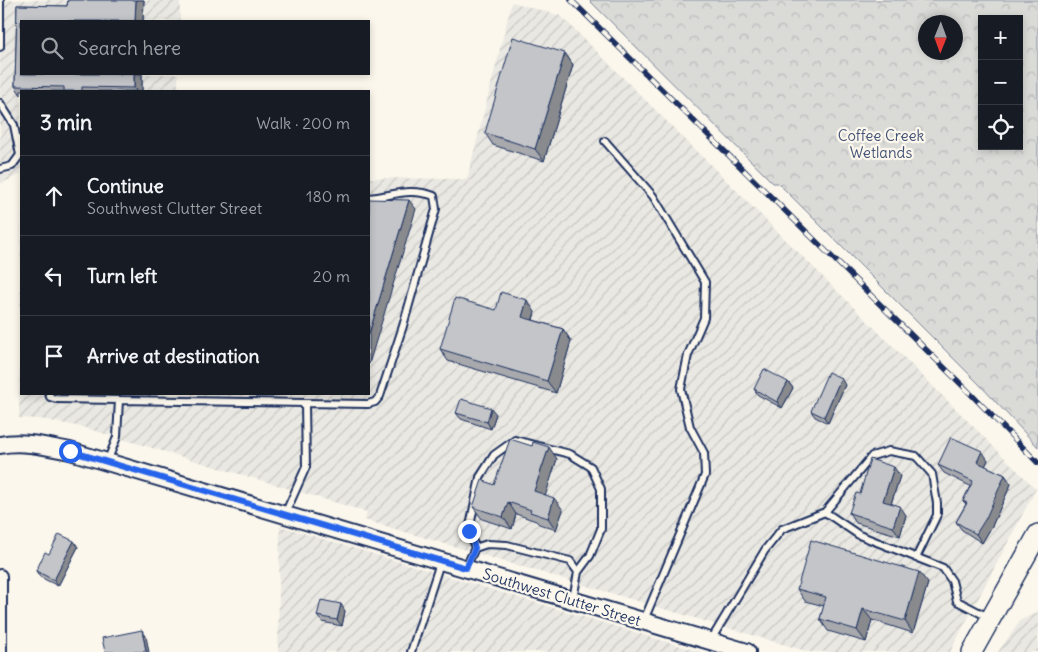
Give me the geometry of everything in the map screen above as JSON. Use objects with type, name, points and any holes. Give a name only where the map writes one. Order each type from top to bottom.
[{"type":"main road","points":[[972,652],[1038,534]]},
{"type":"street","name":"Southwest Clutter Street","points":[[0,445],[49,447],[108,462],[747,652]]},
{"type":"street","points":[[0,576],[0,652]]},
{"type":"lane","points":[[0,0],[0,47]]},
{"type":"lane","points":[[0,103],[14,125],[20,154],[12,166],[0,169]]},
{"type":"lane","points":[[604,142],[653,196],[705,282],[704,318],[688,355],[681,389],[690,427],[704,453],[705,475],[643,621]]},
{"type":"lane","points":[[50,395],[56,399],[305,404],[368,404],[375,402],[380,396],[403,326],[436,209],[436,201],[434,196],[426,193],[401,192],[370,198]]},
{"type":"lane","points":[[108,462],[118,436],[119,400]]},
{"type":"lane","points":[[285,515],[306,467],[305,404]]},
{"type":"lane","points":[[466,568],[475,548],[469,531],[480,477],[494,455],[514,440],[570,454],[591,467],[601,489],[601,529],[590,556],[578,572],[573,600]]},
{"type":"lane","points":[[710,641],[765,550],[782,529],[825,512],[872,456],[889,451],[916,456],[932,474],[937,515],[916,558]]},
{"type":"lane","points":[[825,512],[860,535],[943,568],[952,581],[957,601],[991,619]]},
{"type":"lane","points":[[475,548],[487,544],[507,546],[570,561],[578,572]]},
{"type":"lane","points":[[411,652],[440,561]]},
{"type":"shaded area","points":[[0,0],[180,0],[180,20],[20,20],[20,75],[178,75],[178,90],[20,90],[20,174],[0,184]]},
{"type":"shaded area","points":[[512,2],[561,16],[1036,489],[950,652],[809,652],[365,520],[367,512],[82,427],[40,419],[19,418],[20,300],[20,395],[370,395],[370,178],[467,179]]},
{"type":"shaded area","points":[[280,526],[701,652],[278,652]]},
{"type":"shaded area","points":[[1038,612],[1038,652],[998,652],[1021,620]]},
{"type":"green space","name":"Coffee Creek Wetlands","points":[[589,0],[1038,0],[1038,447],[979,384],[778,183],[773,183]]},
{"type":"building","points":[[68,0],[136,0],[135,20],[20,20],[20,75],[134,75],[134,88],[82,87],[82,90],[64,90],[64,87],[15,86],[17,5],[67,6]]},
{"type":"building","points":[[513,37],[565,53],[535,149],[485,133]]},
{"type":"building","points":[[370,199],[409,200],[370,331]]},
{"type":"building","points":[[501,292],[527,300],[522,317],[563,329],[547,381],[440,349],[455,298],[496,310]]},
{"type":"building","points":[[764,369],[788,382],[777,402],[754,389]]},
{"type":"building","points":[[828,372],[841,378],[824,417],[811,411]]},
{"type":"building","points":[[461,399],[491,408],[487,422],[456,413]]},
{"type":"building","points":[[951,437],[982,451],[977,462],[1005,475],[986,518],[976,534],[956,522],[967,503],[963,501],[973,481],[938,465]]},
{"type":"building","points":[[510,439],[532,446],[533,442],[549,447],[534,491],[554,498],[548,518],[508,502],[503,517],[473,507],[482,480],[494,485]]},
{"type":"building","points":[[870,459],[894,467],[883,501],[900,506],[893,527],[849,513],[856,493],[860,494]]},
{"type":"building","points":[[59,534],[74,541],[54,580],[36,571],[45,552],[49,554]]},
{"type":"building","points":[[811,540],[919,572],[905,621],[863,609],[857,630],[820,619],[826,597],[797,589]]},
{"type":"building","points":[[321,600],[341,604],[337,620],[317,616]]},
{"type":"building","points":[[142,630],[146,651],[105,652],[102,638]]},
{"type":"railway","points":[[571,0],[966,389],[1038,463]]},
{"type":"route","points":[[70,451],[349,535],[466,568],[475,548],[469,531]]}]
